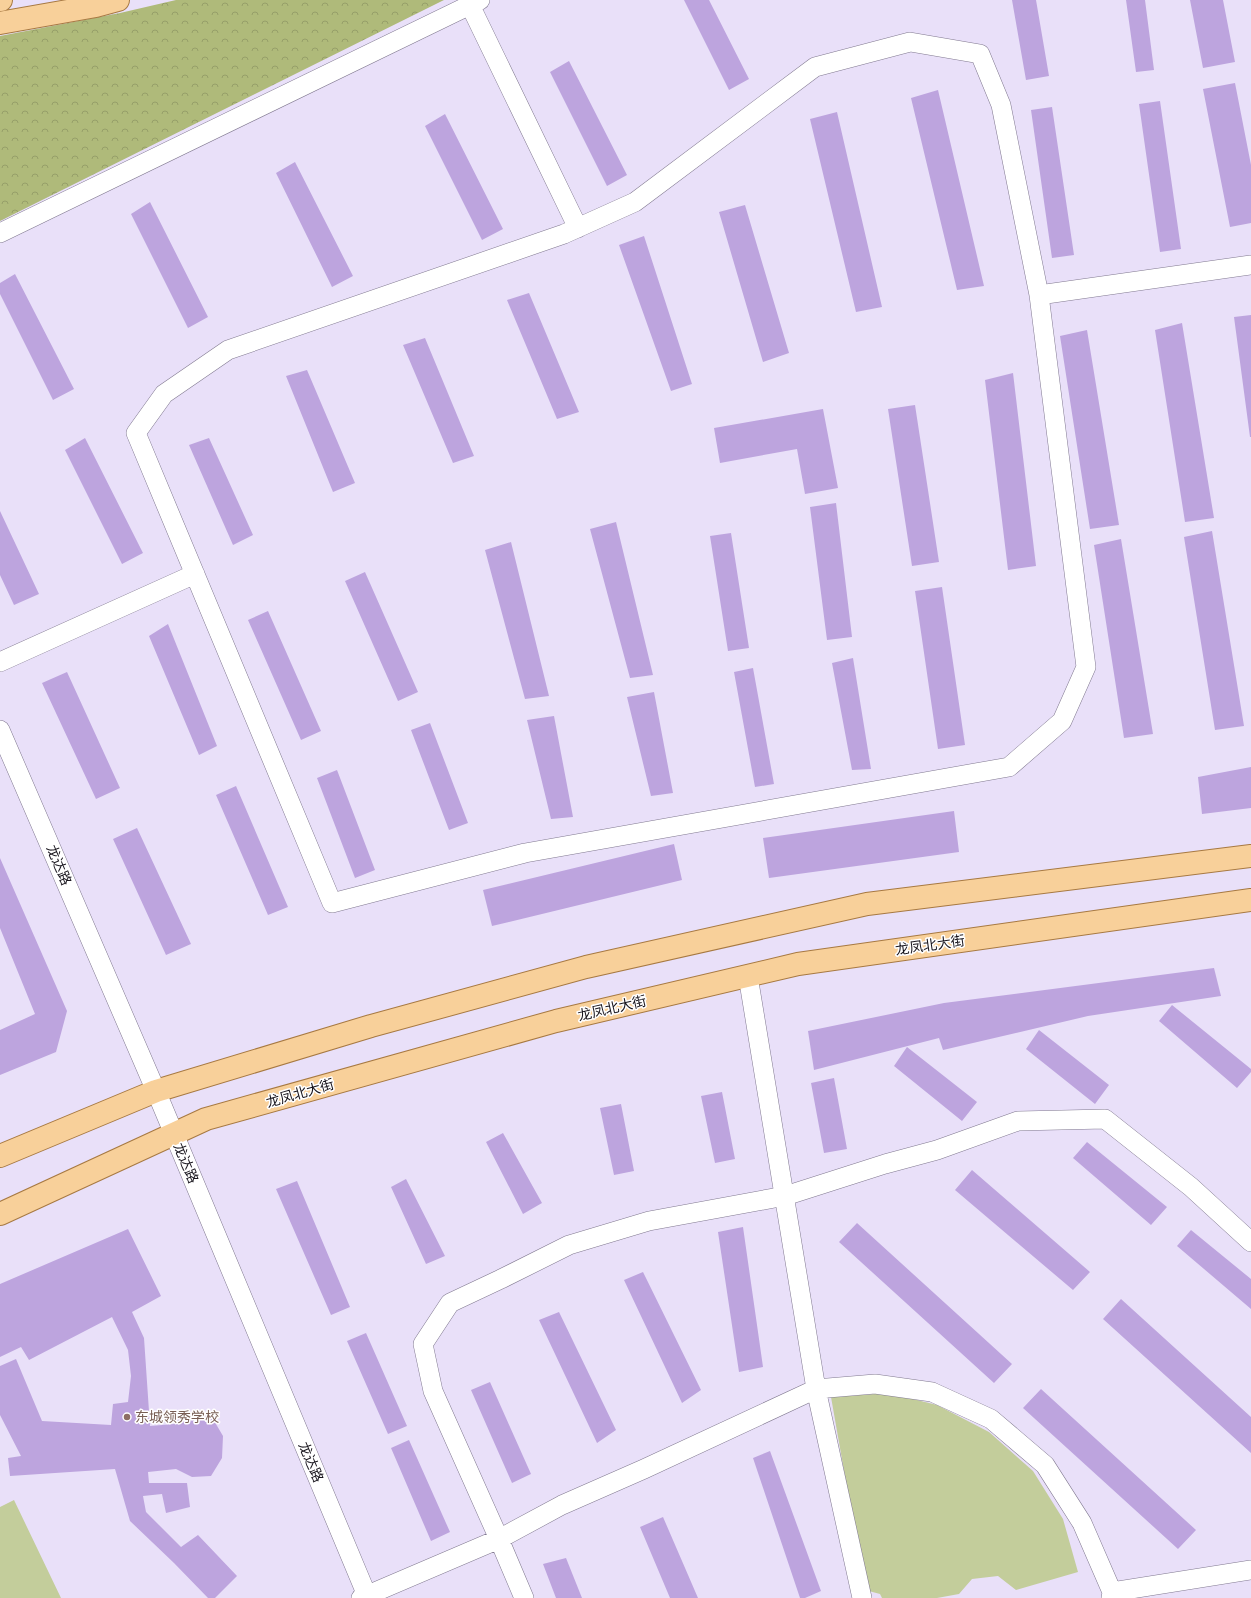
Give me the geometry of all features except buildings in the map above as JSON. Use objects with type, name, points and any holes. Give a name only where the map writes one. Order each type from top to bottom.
[{"type":"main road","points":[[0,23],[96,6],[118,0]]},
{"type":"main road","points":[[0,1156],[156,1090],[371,1026],[586,967],[867,904],[1251,856]]},
{"type":"main road","name":"龙凤北大街","points":[[0,1214],[206,1119],[556,1021],[798,964],[1251,900]]},
{"type":"street","points":[[0,233],[475,2],[578,228]]},
{"type":"street","points":[[910,42],[980,54],[1001,105],[1038,295],[1086,667],[1062,722],[1009,767],[525,853],[332,903],[136,433],[164,394],[228,350],[578,228],[635,202],[815,67],[910,42]]},
{"type":"street","points":[[1038,295],[1251,265]]},
{"type":"street","points":[[0,662],[195,574]]},
{"type":"street","name":"龙达路","points":[[0,730],[156,1090],[365,1597]]},
{"type":"street","points":[[748,976],[816,1389],[862,1598]]},
{"type":"street","points":[[524,1598],[431,1384],[423,1344],[450,1303],[577,1243],[649,1221],[785,1196],[885,1164],[936,1150],[1018,1121],[1105,1119],[1191,1187],[1251,1242]]},
{"type":"street","points":[[365,1597],[499,1539],[562,1505],[684,1451],[816,1389],[875,1384],[932,1392],[991,1419],[1045,1465],[1082,1523],[1112,1595],[1251,1570]]},
{"type":"green space","points":[[176,0],[444,0],[0,221],[0,36],[120,13]]},
{"type":"green space","points":[[889,1393],[937,1405],[989,1432],[1033,1471],[1063,1519],[1078,1572],[1016,1590],[998,1576],[972,1579],[959,1594],[937,1598],[882,1598],[880,1594],[865,1590],[831,1397]]},
{"type":"green space","points":[[14,1500],[61,1598],[0,1598],[0,1507]]},
{"type":"place","name":"东城领秀学校","points":[[127,1417]]}]
